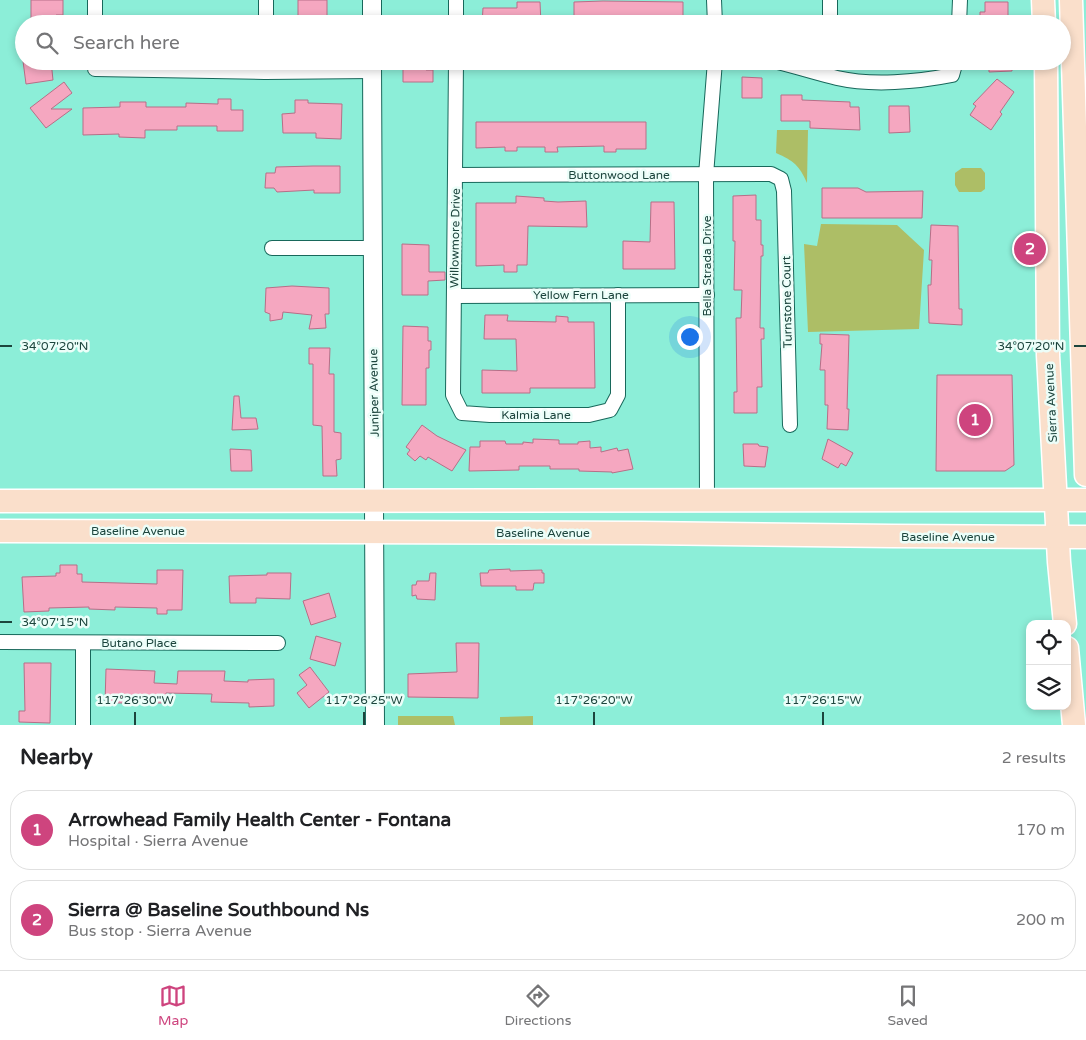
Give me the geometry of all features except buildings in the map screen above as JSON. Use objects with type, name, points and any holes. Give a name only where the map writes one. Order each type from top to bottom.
[{"type":"main road","points":[[1043,0],[1044,15]]},
{"type":"main road","points":[[1071,0],[1086,475]]},
{"type":"main road","name":"Sierra Avenue","points":[[1046,70],[1048,355],[1065,620]]},
{"type":"main road","points":[[0,502],[1086,500]]},
{"type":"main road","name":"Baseline Avenue","points":[[0,531],[1086,537]]},
{"type":"main road","points":[[1069,665],[1074,725]]},
{"type":"street","points":[[95,0],[95,15]]},
{"type":"street","points":[[266,0],[266,15]]},
{"type":"street","points":[[372,0],[372,15]]},
{"type":"street","points":[[456,0],[456,15]]},
{"type":"street","points":[[714,0],[714,15]]},
{"type":"street","points":[[830,0],[830,15]]},
{"type":"street","points":[[959,15],[960,0]]},
{"type":"street","name":"Juniper Avenue","points":[[372,70],[375,725]]},
{"type":"street","name":"Willowmore Drive","points":[[456,70],[453,395],[462,413]]},
{"type":"street","name":"Bella Strada Drive","points":[[707,501],[706,175],[714,70]]},
{"type":"street","points":[[807,70],[838,78],[876,82],[929,80],[952,76],[954,70]]},
{"type":"street","points":[[830,70],[830,76]]},
{"type":"street","name":"Buttonwood Lane","points":[[456,175],[771,174],[782,179]]},
{"type":"street","name":"Turnstone Court","points":[[782,179],[784,191],[790,425]]},
{"type":"street","points":[[272,248],[372,248]]},
{"type":"street","name":"Kalmia Lane","points":[[462,413],[490,415],[589,415],[610,410],[618,395],[618,295]]},
{"type":"street","name":"Yellow Fern Lane","points":[[454,296],[707,295]]},
{"type":"street","name":"Butano Place","points":[[0,642],[278,643]]},
{"type":"street","points":[[83,643],[83,725]]},
{"type":"green space","points":[[777,130],[808,130],[807,183],[795,164],[776,153]]},
{"type":"green space","points":[[962,168],[981,168],[985,173],[985,189],[981,192],[959,192],[955,185],[955,173]]},
{"type":"green space","points":[[821,224],[897,225],[924,250],[919,329],[808,332],[804,244],[817,246]]},
{"type":"green space","points":[[398,716],[453,716],[455,725],[398,725]]},
{"type":"green space","points":[[533,716],[533,725],[500,725],[500,717]]},
{"type":"place","name":"Sierra @ Baseline Southbound Ns","points":[[1030,249]]},
{"type":"place","name":"Arrowhead Family Health Center - Fontana","points":[[975,420]]}]
